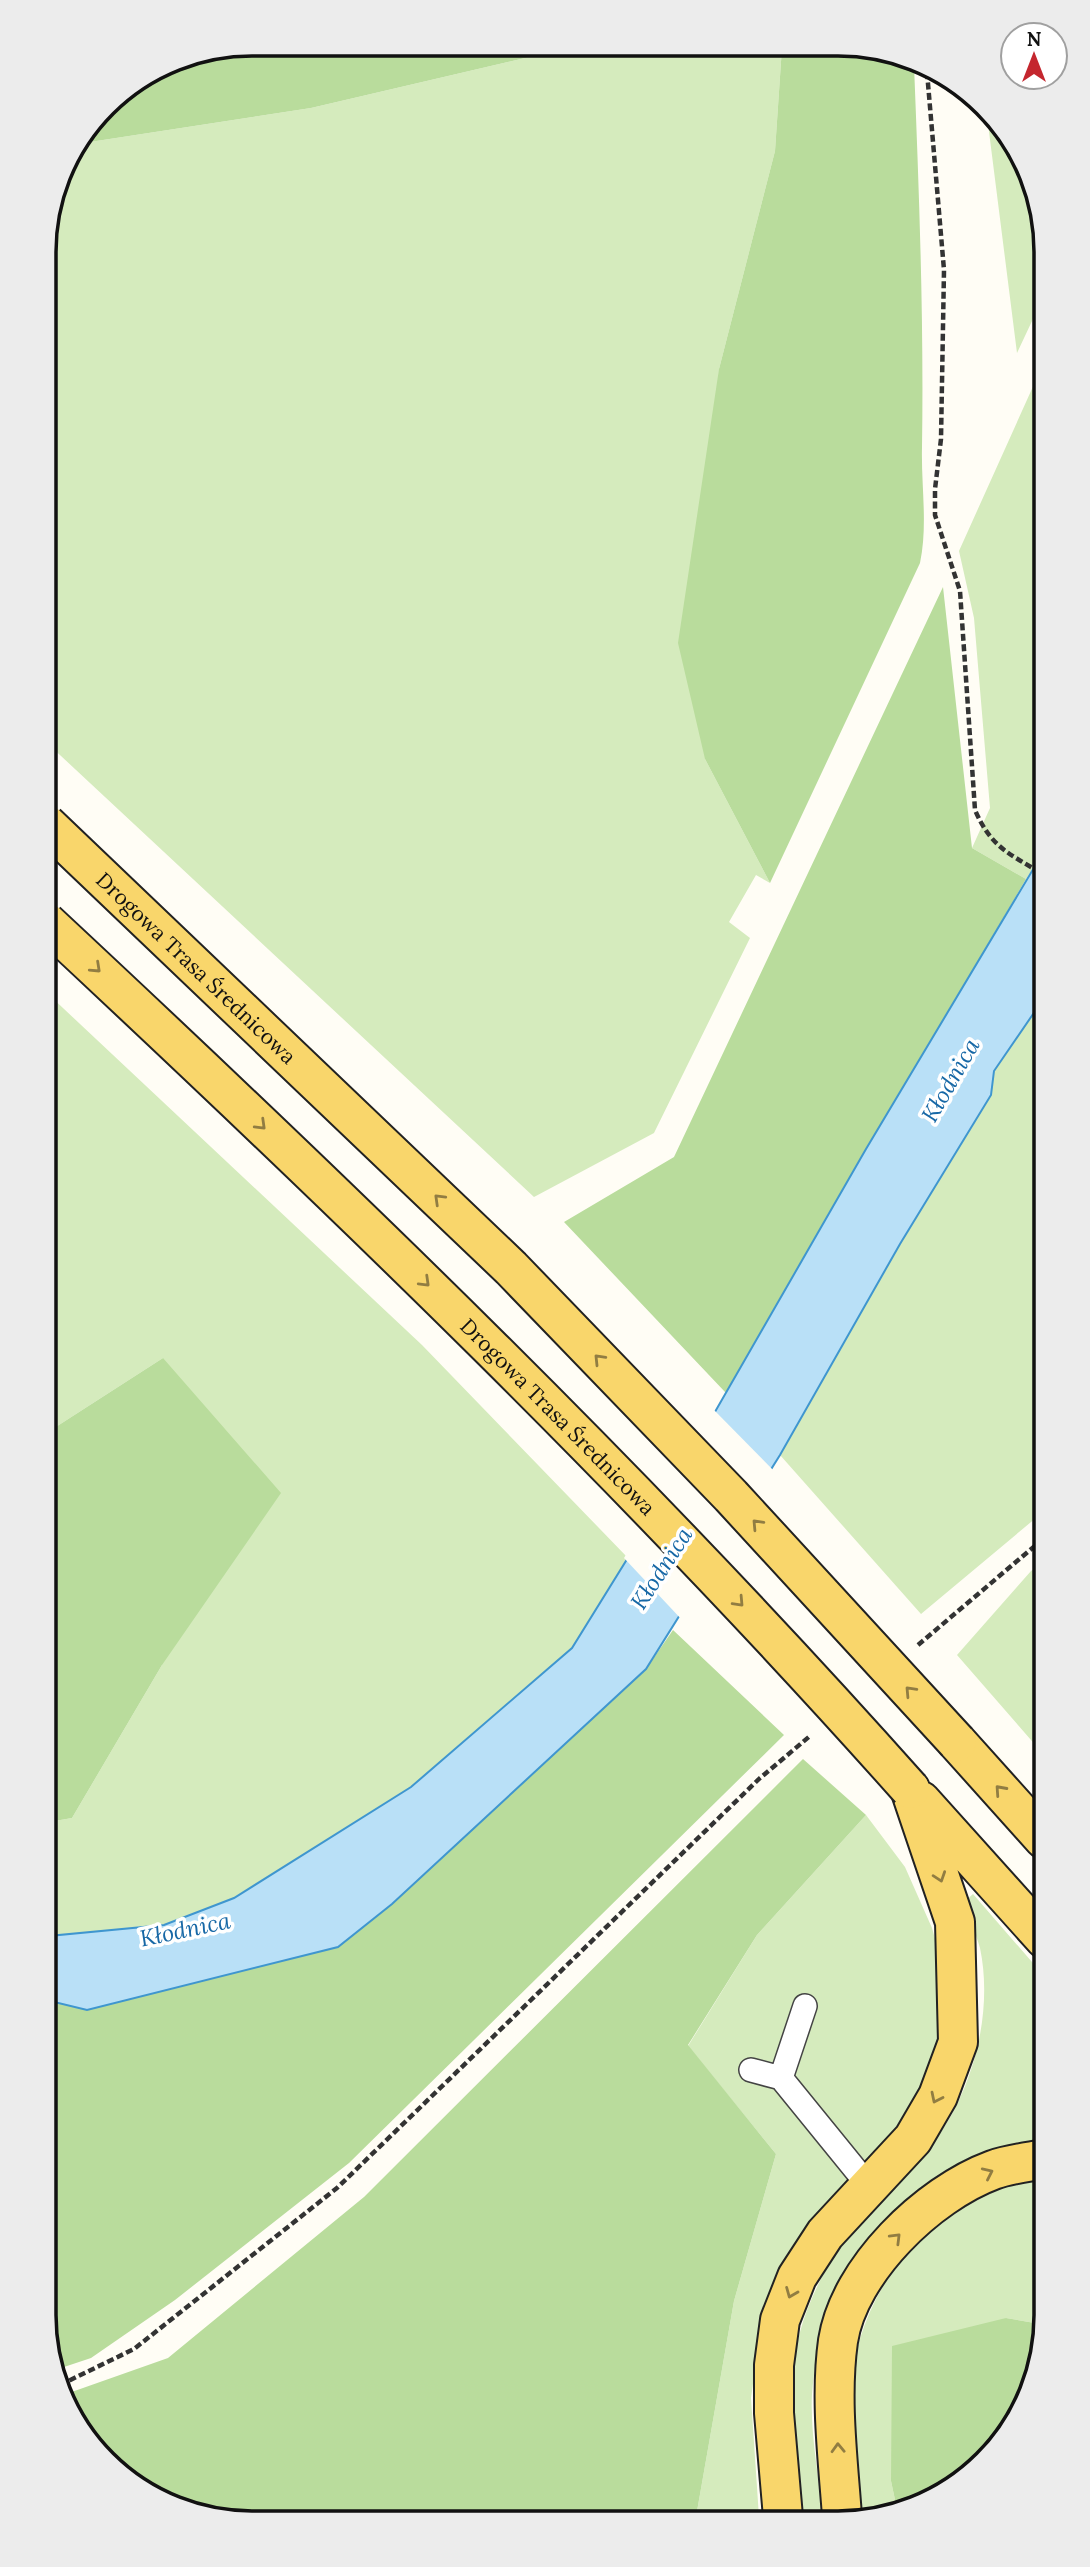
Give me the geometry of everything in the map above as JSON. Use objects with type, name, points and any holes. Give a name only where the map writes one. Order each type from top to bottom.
[{"type":"main road","name":"Drogowa Trasa Średnicowa","points":[[56,834],[511,1268],[731,1496],[1034,1828]]},
{"type":"main road","name":"Drogowa Trasa Średnicowa","points":[[56,932],[453,1309],[680,1540],[1034,1927]]},
{"type":"main road","points":[[782,2511],[774,2413],[774,2365],[780,2320],[797,2277],[825,2234],[913,2139],[937,2096],[958,2042],[955,1922],[910,1789]]},
{"type":"main road","points":[[842,2511],[836,2403],[839,2339],[858,2284],[893,2239],[936,2201],[993,2170],[1034,2161]]},
{"type":"lane","points":[[781,2078],[805,2006]]},
{"type":"lane","points":[[751,2070],[781,2078],[868,2185]]},
{"type":"path","points":[[928,78],[944,270],[941,439],[935,515],[960,591],[975,810],[985,834],[998,848],[1034,869]]},
{"type":"path","points":[[913,1649],[1034,1547]]},
{"type":"path","points":[[68,2381],[134,2349],[337,2188],[760,1778],[811,1735]]},
{"type":"green space","points":[[534,56],[781,56],[775,151],[719,369],[705,759],[770,883],[756,875],[729,922],[750,938],[654,1133],[534,1197],[56,751],[56,239],[63,201],[71,177],[90,142],[311,108]]},
{"type":"green space","points":[[534,56],[311,108],[90,142],[113,113],[154,82],[189,66],[226,58]]},
{"type":"green space","points":[[781,56],[851,56],[877,60],[914,72],[922,303],[924,520],[920,563],[770,883],[705,759],[678,643],[719,369],[775,151]]},
{"type":"green space","points":[[988,127],[1008,154],[1019,177],[1032,226],[1034,317],[1017,353]]},
{"type":"green space","points":[[1034,384],[1034,867],[1026,879],[972,848],[990,808],[974,618],[959,551]]},
{"type":"green space","points":[[943,587],[972,848],[1026,879],[726,1393],[564,1222],[674,1157]]},
{"type":"green space","points":[[56,1001],[422,1345],[628,1558],[572,1648],[411,1787],[234,1898],[164,1925],[56,1935],[56,1821],[72,1818],[162,1665],[163,1358],[56,1427]]},
{"type":"green space","points":[[1034,1013],[1034,1520],[921,1614],[780,1455],[900,1244],[991,1095],[994,1071]]},
{"type":"green space","points":[[163,1358],[281,1493],[162,1665],[72,1818],[56,1821],[56,1427]]},
{"type":"green space","points":[[1034,1569],[1034,1744],[957,1655]]},
{"type":"green space","points":[[673,1630],[784,1735],[349,2163],[175,2300],[91,2358],[63,2367],[56,2315],[56,2002],[87,2010],[646,1669]]},
{"type":"green space","points":[[803,1759],[866,1815],[757,1935],[688,2045],[776,2154],[734,2301],[697,2511],[226,2509],[189,2501],[165,2491],[143,2478],[113,2454],[82,2413],[72,2392],[168,2358],[364,2197]]},
{"type":"green space","points":[[866,1815],[905,1867],[932,1928],[944,1971],[944,2015],[931,2066],[901,2123],[834,2194],[781,2272],[760,2334],[751,2398],[759,2511],[697,2511],[734,2301],[776,2154],[688,2046],[757,1935]]},
{"type":"green space","points":[[973,1894],[1034,1964],[1034,2140],[1003,2148],[945,2175],[913,2197],[886,2223],[862,2252],[843,2284],[828,2319],[817,2356],[812,2409],[822,2511],[799,2511],[794,2448],[793,2377],[800,2332],[814,2293],[827,2267],[858,2221],[929,2148],[944,2127],[968,2079],[976,2053],[984,2000],[984,1973],[980,1948],[963,1903]]},
{"type":"green space","points":[[1034,2181],[1034,2323],[1006,2318],[891,2481],[896,2502],[858,2509],[850,2443],[849,2399],[855,2358],[867,2320],[884,2284],[907,2252],[935,2225],[968,2203],[1004,2188]]},
{"type":"green space","points":[[1006,2318],[1034,2323],[1024,2378],[1008,2413],[994,2434],[947,2478],[925,2491],[896,2502],[891,2481],[892,2346]]},
{"type":"water","name":"Kłodnica","points":[[1034,868],[1034,1013],[994,1071],[991,1095],[900,1244],[780,1455],[646,1669],[392,1904],[338,1947],[87,2010],[56,2002],[56,1935],[164,1925],[234,1898],[411,1787],[572,1648],[673,1485],[866,1149]]},
{"type":"pier","points":[[713,1409],[774,1471],[683,1621],[624,1558]]}]
